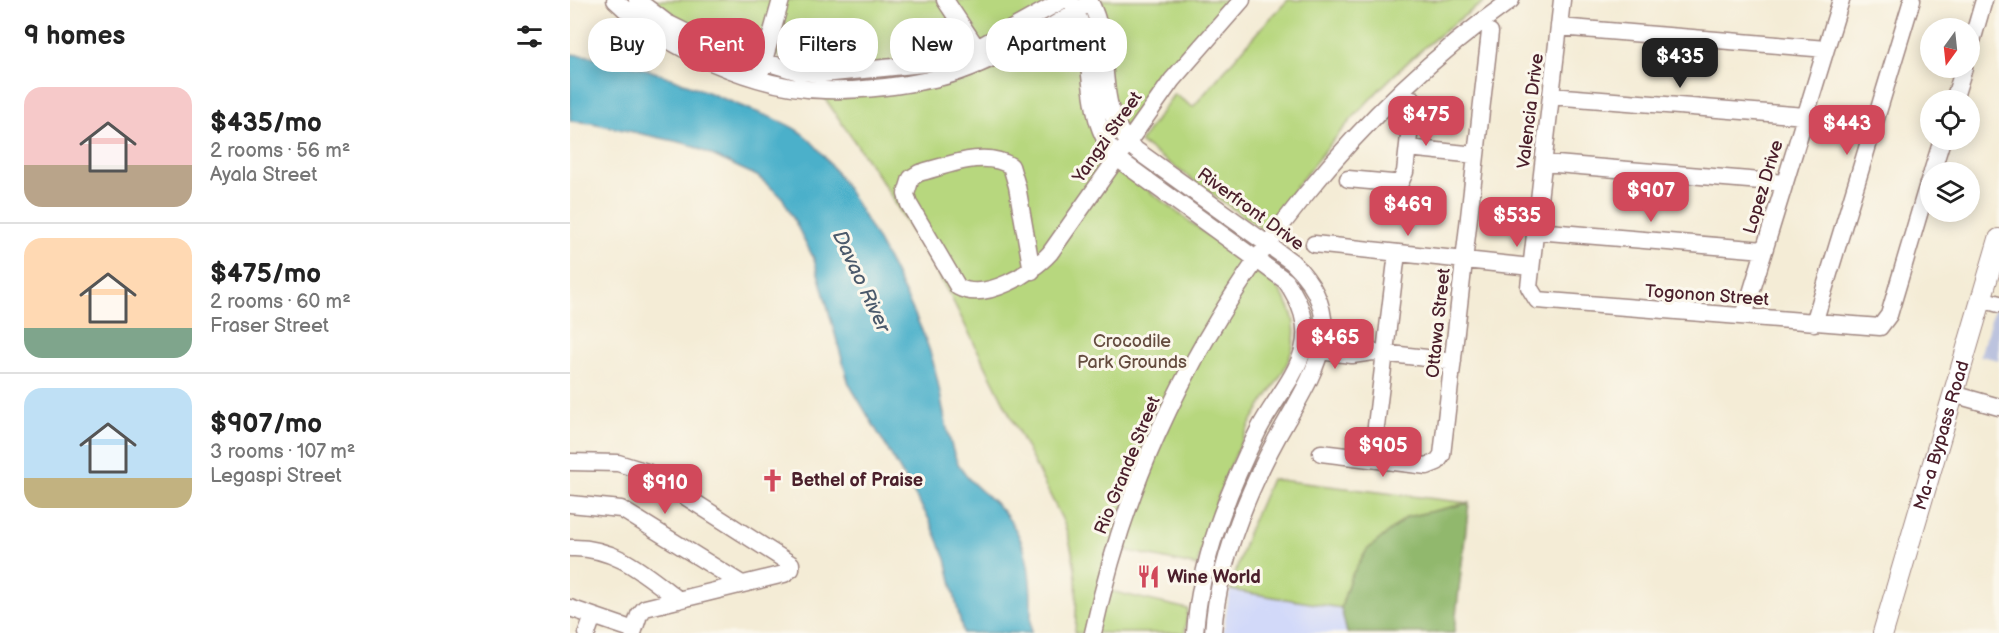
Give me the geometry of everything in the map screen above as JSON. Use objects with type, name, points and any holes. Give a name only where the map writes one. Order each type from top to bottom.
[{"type":"main road","name":"Ma-a Bypass Road","points":[[1883,633],[1953,394],[1990,302],[1999,239]]},
{"type":"street","points":[[615,0],[639,21],[678,46]]},
{"type":"street","points":[[637,0],[678,29]]},
{"type":"street","points":[[765,56],[781,0]]},
{"type":"street","points":[[945,0],[977,48]]},
{"type":"street","points":[[765,70],[849,73],[934,63],[977,48],[1063,0]]},
{"type":"street","name":"Yangzi Street","points":[[1032,271],[1020,197],[1011,166],[1004,161],[981,158],[919,173],[911,178],[906,194],[909,204],[958,287],[969,291],[995,286],[1032,271],[1050,253],[1116,156],[1178,71],[1242,0]]},
{"type":"street","name":"Rio Grande Street","points":[[1092,633],[1113,550],[1157,435],[1211,331],[1258,260],[1322,178],[1407,86],[1511,0]]},
{"type":"street","name":"Valencia Drive","points":[[1533,297],[1529,287],[1562,0]]},
{"type":"street","name":"Lopez Drive","points":[[1744,316],[1841,0]]},
{"type":"street","points":[[1814,323],[1912,0]]},
{"type":"street","points":[[1979,18],[1984,0]]},
{"type":"street","points":[[765,71],[824,90],[936,78],[1000,52],[1084,3]]},
{"type":"street","name":"Riverfront Drive","points":[[1084,3],[1100,30],[1110,114],[1127,141],[1269,245],[1306,275],[1317,292],[1322,309],[1322,346],[1312,377],[1251,491],[1221,583],[1213,633]]},
{"type":"street","name":"Riverfront Drive","points":[[1084,3],[1085,35],[1096,119],[1103,138],[1116,156],[1286,281],[1298,298],[1305,324],[1304,344]]},
{"type":"street","points":[[1559,27],[1826,50]]},
{"type":"street","name":"Ottawa Street","points":[[1321,453],[1427,466],[1440,459],[1490,32]]},
{"type":"street","points":[[1551,96],[1805,116]]},
{"type":"street","points":[[1348,179],[1392,183],[1401,181],[1406,172],[1413,99]]},
{"type":"street","points":[[1408,148],[1476,155]]},
{"type":"street","points":[[1544,163],[1785,183]]},
{"type":"street","name":"Togonon Street","points":[[1533,297],[1542,302],[1880,327],[1889,315],[1920,211]]},
{"type":"street","points":[[1536,231],[1764,250]]},
{"type":"street","points":[[1314,244],[1532,267]]},
{"type":"street","points":[[1372,459],[1379,352],[1397,253]]},
{"type":"street","points":[[1195,633],[1203,580],[1217,529],[1233,486],[1260,428],[1293,372],[1304,344],[1322,346],[1352,355],[1379,352],[1453,361]]},
{"type":"street","points":[[1953,394],[1999,408]]},
{"type":"street","points":[[570,462],[618,463],[647,472],[788,560],[791,569],[784,574],[645,608],[639,615],[634,632],[570,608]]},
{"type":"street","points":[[570,504],[621,509],[742,584]]},
{"type":"street","points":[[570,548],[592,549],[621,558],[679,600]]},
{"type":"street","points":[[587,633],[593,616]]},
{"type":"shaded area","points":[[1999,293],[1999,360],[1980,356]]},
{"type":"shaded area","points":[[1230,590],[1341,608],[1347,633],[1223,633]]},
{"type":"green space","name":"Crocodile Park Grounds","points":[[652,0],[1228,0],[1164,73],[1104,157],[1278,288],[1293,318],[1295,332],[1288,362],[1250,424],[1234,459],[1219,494],[1197,566],[1120,549],[1110,591],[1188,609],[1185,633],[1075,633],[1076,577],[1064,523],[950,295],[885,186],[807,72],[878,72],[878,18],[777,18],[777,55],[765,52],[765,18],[681,18]]},
{"type":"green space","points":[[1288,0],[1487,0],[1423,49],[1365,105],[1312,166],[1264,231],[1140,142],[1174,94],[1193,107]]},
{"type":"green space","points":[[1271,479],[1469,503],[1407,517],[1367,550],[1350,578],[1341,608],[1230,590],[1248,532]]},
{"type":"green space","points":[[1469,503],[1454,633],[1347,633],[1341,608],[1350,578],[1367,550],[1407,517]]},
{"type":"water","name":"Davao River","points":[[570,54],[588,56],[588,72],[654,72],[674,79],[784,123],[800,132],[816,147],[835,171],[874,233],[921,327],[937,376],[951,446],[959,466],[1008,517],[1024,547],[1030,579],[1031,633],[963,633],[946,559],[929,519],[849,384],[814,259],[782,197],[757,176],[688,144],[592,123],[570,121]]},
{"type":"place","name":"Bethel of Praise","points":[[773,480]]},
{"type":"place","name":"Wine World","points":[[1149,577]]}]
